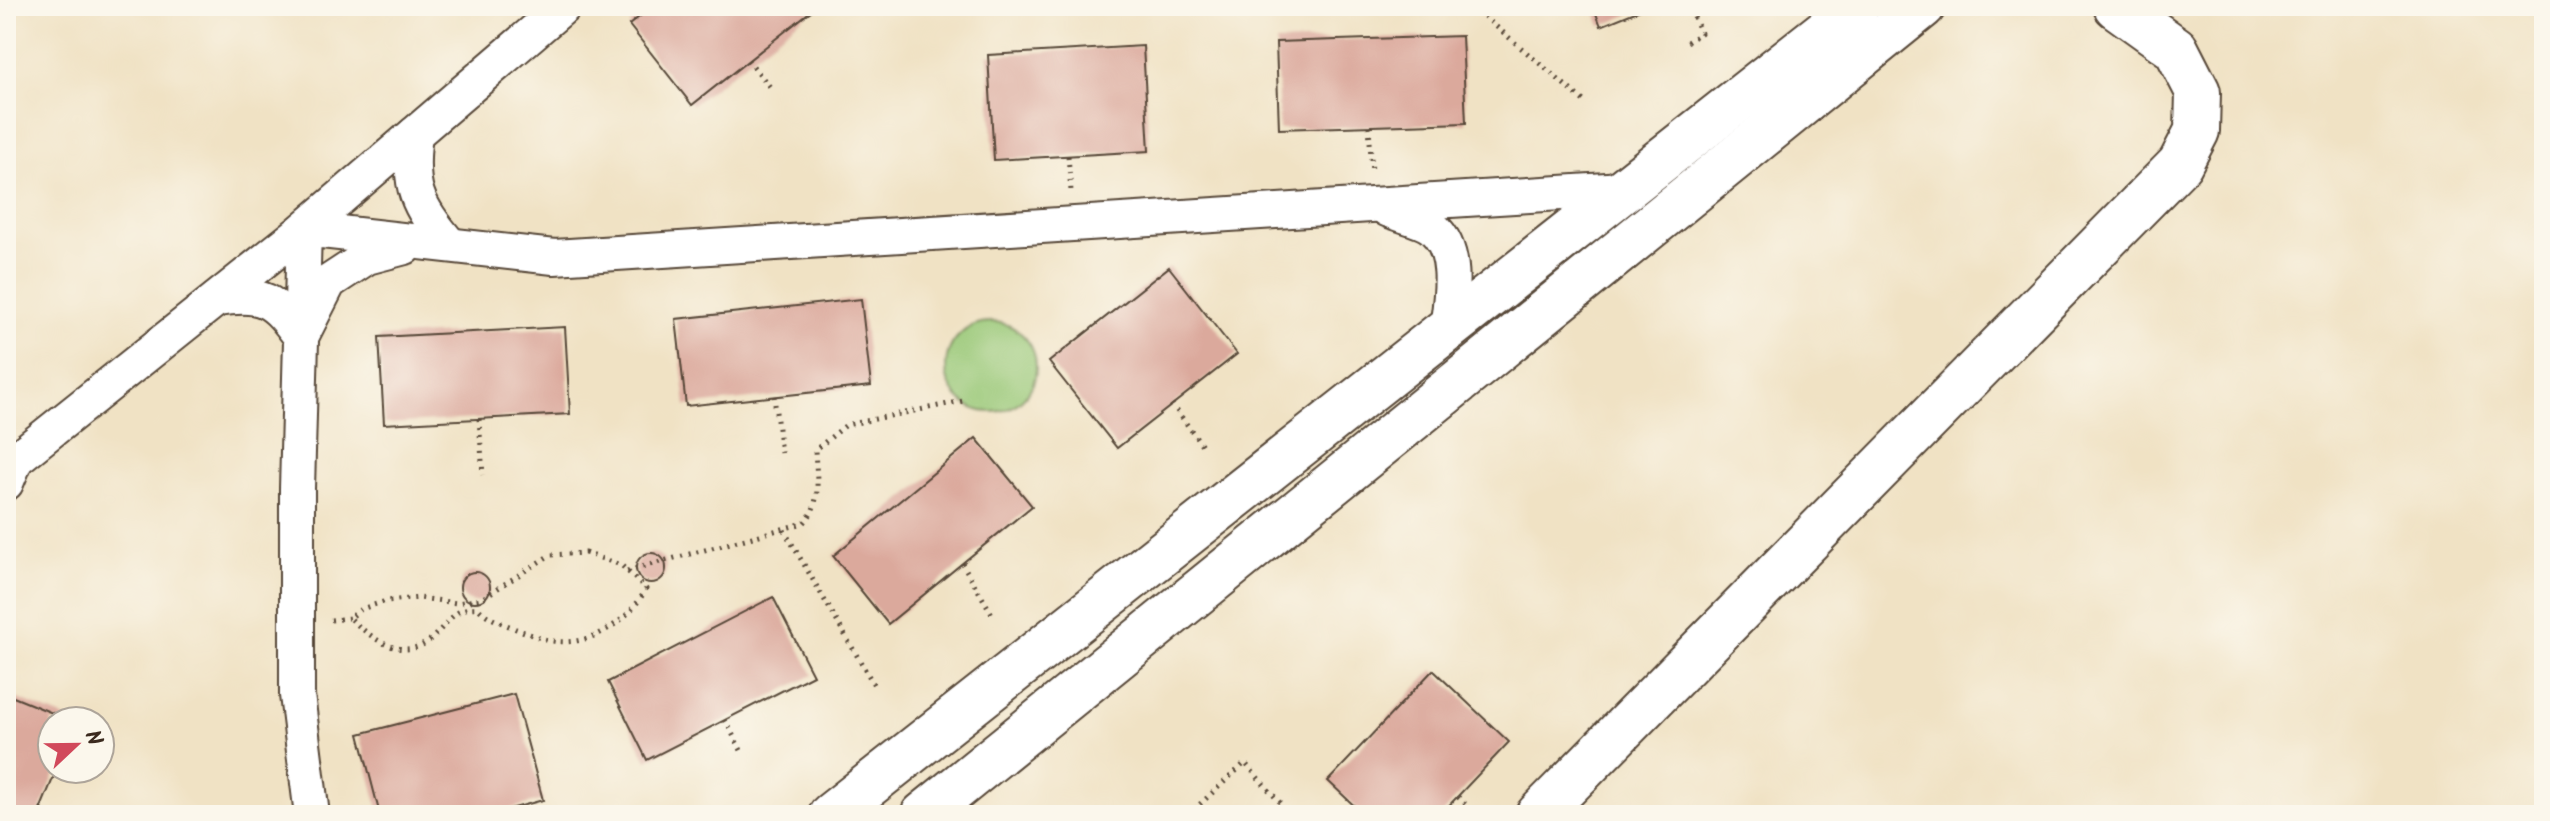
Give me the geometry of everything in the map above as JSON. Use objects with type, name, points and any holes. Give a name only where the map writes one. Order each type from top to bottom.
[{"type":"main road","points":[[831,815],[1857,6]]},
{"type":"main road","points":[[923,815],[1923,6]]},
{"type":"main road","points":[[1538,815],[2180,164],[2197,131],[2198,92],[2176,49],[2116,6]]},
{"type":"street","points":[[6,483],[16,459],[304,229],[564,6]]},
{"type":"street","points":[[415,134],[411,165],[417,200],[428,219],[436,244]]},
{"type":"street","points":[[304,229],[554,257],[1623,189]]},
{"type":"street","points":[[1375,205],[1432,227],[1446,248],[1454,283],[1447,329]]},
{"type":"street","points":[[304,229],[297,489],[297,695],[312,815]]},
{"type":"street","points":[[301,337],[329,282],[367,257],[436,244]]},
{"type":"street","points":[[217,299],[242,295],[268,300],[284,313],[301,337]]},
{"type":"path","points":[[1044,6],[1048,13],[1060,6]]},
{"type":"path","points":[[1472,6],[1586,103]]},
{"type":"path","points":[[1687,42],[1701,33],[1689,6]]},
{"type":"path","points":[[748,60],[771,88]]},
{"type":"path","points":[[1369,126],[1375,205]]},
{"type":"path","points":[[774,396],[781,453]]},
{"type":"path","points":[[627,571],[804,523],[813,514],[817,501],[815,450],[846,425],[963,401]]},
{"type":"path","points":[[1172,404],[1202,445]]},
{"type":"path","points":[[479,419],[483,475]]},
{"type":"path","points":[[784,530],[874,685]]},
{"type":"path","points":[[585,553],[621,565],[627,571],[646,589],[637,605],[612,628],[575,640],[554,641],[531,634],[483,614],[478,608],[467,607],[457,611],[435,637],[418,646],[397,650],[373,638],[350,618],[361,609],[386,601],[420,598],[457,603],[481,599],[550,555],[585,553]]},
{"type":"path","points":[[962,563],[992,614]]},
{"type":"path","points":[[725,720],[743,754]]},
{"type":"path","points":[[1188,815],[1245,763],[1283,806],[1273,815]]},
{"type":"path","points":[[1458,797],[1477,815]]},
{"type":"path","points":[[40,810],[54,815]]},
{"type":"green space","points":[[991,322],[1008,326],[1023,335],[1032,350],[1036,367],[1032,384],[1023,399],[1008,408],[991,412],[974,408],[959,399],[950,384],[946,367],[950,350],[959,335],[974,326]]},
{"type":"building","points":[[653,6],[809,6],[812,10],[692,105],[629,25]]},
{"type":"building","points":[[1593,6],[1650,6],[1601,26]]},
{"type":"building","points":[[1462,36],[1466,123],[1279,129],[1276,42]]},
{"type":"building","points":[[1143,46],[1149,151],[994,160],[988,55]]},
{"type":"building","points":[[1169,267],[1237,354],[1117,448],[1049,362]]},
{"type":"building","points":[[861,299],[871,386],[686,406],[676,319]]},
{"type":"building","points":[[565,327],[570,414],[384,424],[379,337]]},
{"type":"building","points":[[976,438],[1032,506],[888,624],[833,556]]},
{"type":"building","points":[[651,553],[657,554],[665,562],[665,574],[657,582],[651,583],[645,582],[637,574],[636,568],[637,562],[645,554]]},
{"type":"building","points":[[475,572],[481,573],[489,581],[489,593],[481,601],[475,602],[469,601],[461,593],[460,587],[461,581],[469,573]]},
{"type":"building","points":[[773,597],[813,675],[647,760],[608,682]]},
{"type":"building","points":[[1433,670],[1509,742],[1440,815],[1364,815],[1328,781]]},
{"type":"building","points":[[6,694],[36,706],[36,785],[50,785],[38,815],[6,815]]},
{"type":"building","points":[[514,694],[543,800],[488,815],[380,815],[359,734]]}]
